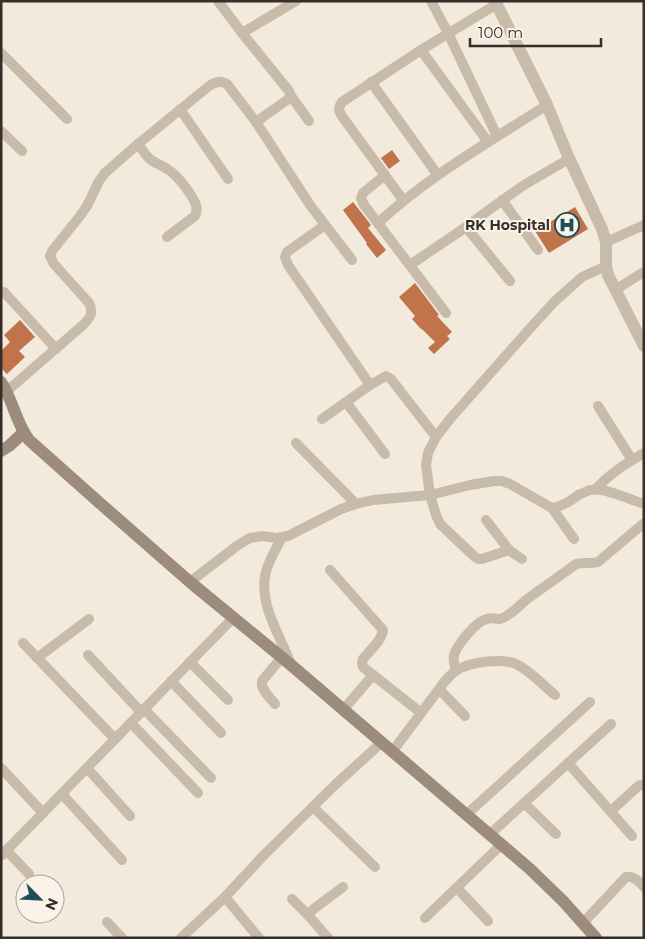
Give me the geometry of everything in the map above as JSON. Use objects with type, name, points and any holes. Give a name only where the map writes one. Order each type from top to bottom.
[{"type":"main road","points":[[4,386],[29,440],[190,582],[286,661],[530,870],[563,901],[596,938]]},
{"type":"main road","points":[[1,451],[24,432]]},
{"type":"street","points":[[218,1],[242,34],[289,91],[309,121]]},
{"type":"street","points":[[242,34],[281,5],[296,1]]},
{"type":"street","points":[[431,1],[498,136]]},
{"type":"street","points":[[403,200],[339,112],[338,107],[342,102],[371,82],[496,3],[547,105],[602,229],[606,242],[608,275],[644,346]]},
{"type":"street","points":[[421,50],[488,142]]},
{"type":"street","points":[[1,53],[67,119]]},
{"type":"street","points":[[1,70],[9,62]]},
{"type":"street","points":[[4,386],[56,349],[89,319],[92,313],[89,304],[54,264],[50,256],[87,206],[99,181],[138,144],[180,109],[218,81],[223,81],[227,84],[256,122],[310,205],[352,260]]},
{"type":"street","points":[[371,82],[437,174]]},
{"type":"street","points":[[256,122],[291,96]]},
{"type":"street","points":[[378,223],[403,200],[437,174],[547,105]]},
{"type":"street","points":[[180,109],[228,179]]},
{"type":"street","points":[[1,131],[22,151]]},
{"type":"street","points":[[138,144],[149,158],[176,175],[194,199],[197,207],[195,216],[167,237]]},
{"type":"street","points":[[410,265],[524,185],[570,159]]},
{"type":"street","points":[[385,175],[363,193],[360,198],[446,313]]},
{"type":"street","points":[[502,200],[538,250]]},
{"type":"street","points":[[325,225],[287,252],[284,257],[370,385]]},
{"type":"street","points":[[606,242],[644,225]]},
{"type":"street","points":[[466,227],[510,281]]},
{"type":"street","points":[[509,550],[479,559],[440,524],[430,495],[426,464],[428,453],[436,437],[480,384],[554,302],[582,277],[606,266]]},
{"type":"street","points":[[615,290],[642,272]]},
{"type":"street","points":[[4,292],[56,349]]},
{"type":"street","points":[[322,419],[386,376],[391,379],[436,437]]},
{"type":"street","points":[[346,402],[385,454]]},
{"type":"street","points":[[598,406],[632,460]]},
{"type":"street","points":[[296,443],[356,504]]},
{"type":"street","points":[[596,490],[603,482],[632,460],[644,454]]},
{"type":"street","points":[[190,582],[250,538],[288,536],[356,504],[374,500],[430,495],[494,481],[502,481],[552,508],[574,539]]},
{"type":"street","points":[[552,508],[558,507],[590,490],[605,491],[644,504]]},
{"type":"street","points":[[486,520],[509,550],[522,559]]},
{"type":"street","points":[[456,671],[454,657],[456,650],[478,623],[489,618],[502,619],[576,564],[581,562],[593,564],[598,562],[644,522]]},
{"type":"street","points":[[275,704],[262,689],[261,684],[262,681],[286,661],[284,646],[265,600],[265,576],[268,564],[282,537]]},
{"type":"street","points":[[330,570],[383,630],[383,634],[363,659],[363,667],[420,712]]},
{"type":"street","points":[[29,874],[3,854],[233,618]]},
{"type":"street","points":[[38,658],[89,619]]},
{"type":"street","points":[[23,643],[114,739]]},
{"type":"street","points":[[88,655],[211,778]]},
{"type":"street","points":[[190,662],[228,700]]},
{"type":"street","points":[[392,752],[420,712],[450,675],[464,666],[477,663],[509,662],[521,666],[555,695]]},
{"type":"street","points":[[343,710],[373,675]]},
{"type":"street","points":[[171,681],[222,733]]},
{"type":"street","points":[[439,689],[465,716]]},
{"type":"street","points":[[466,815],[590,702]]},
{"type":"street","points":[[130,723],[198,793]]},
{"type":"street","points":[[489,835],[611,724]]},
{"type":"street","points":[[181,938],[225,897],[263,856],[336,784],[381,743]]},
{"type":"street","points":[[568,763],[632,836]]},
{"type":"street","points":[[1,768],[43,813]]},
{"type":"street","points":[[87,768],[130,816]]},
{"type":"street","points":[[611,811],[640,785],[644,785]]},
{"type":"street","points":[[62,794],[122,860]]},
{"type":"street","points":[[524,803],[556,834]]},
{"type":"street","points":[[313,807],[375,867]]},
{"type":"street","points":[[425,918],[501,845]]},
{"type":"street","points":[[583,924],[626,877],[634,878],[644,886]]},
{"type":"street","points":[[307,914],[343,887]]},
{"type":"street","points":[[457,888],[488,921]]},
{"type":"street","points":[[225,897],[258,938]]},
{"type":"street","points":[[292,899],[328,938]]},
{"type":"street","points":[[107,922],[122,938]]},
{"type":"building","points":[[392,150],[400,161],[389,169],[381,158]]},
{"type":"building","points":[[353,202],[371,225],[368,228],[386,250],[377,258],[343,210]]},
{"type":"building","points":[[575,207],[588,229],[549,253],[535,231]]},
{"type":"building","points":[[415,283],[439,315],[437,316],[452,332],[447,336],[450,339],[434,354],[428,348],[435,342],[412,319],[415,316],[399,297]]},
{"type":"building","points":[[20,320],[35,337],[19,351],[25,357],[7,374],[1,368],[1,351],[10,342],[4,335]]},
{"type":"place","name":"RK Hospital","points":[[567,225]]}]
